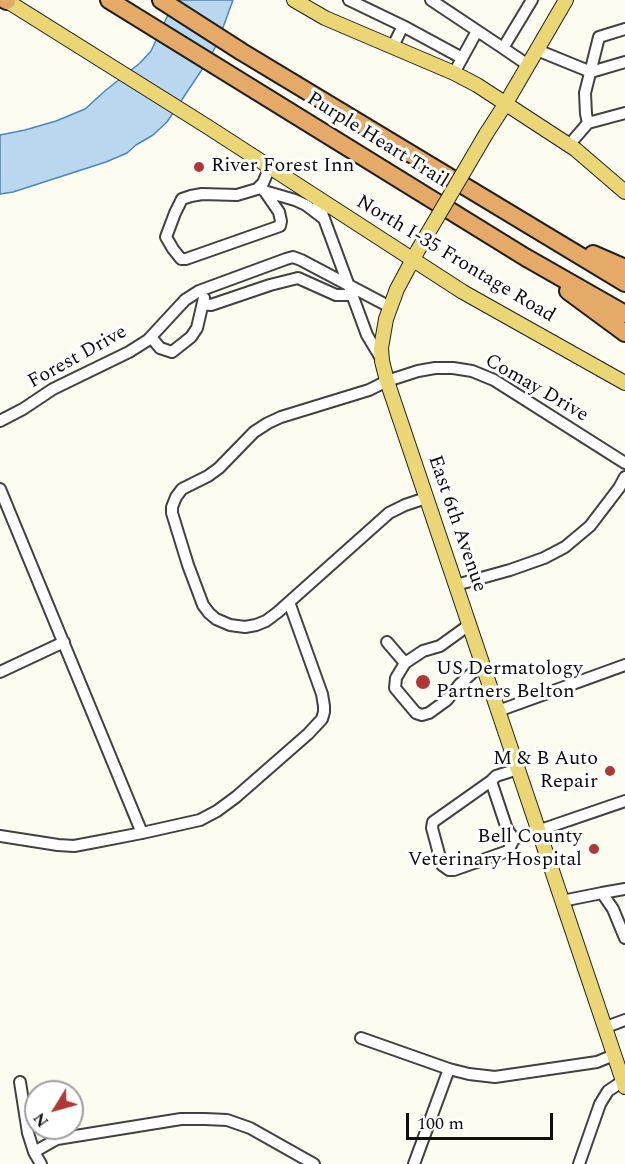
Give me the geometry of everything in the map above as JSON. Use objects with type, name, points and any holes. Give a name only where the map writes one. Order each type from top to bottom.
[{"type":"highway","name":"Purple Heart Trail","points":[[161,0],[242,52],[625,283]]},
{"type":"highway","name":"Purple Heart Trail","points":[[110,1],[525,257],[625,314]]},
{"type":"highway","points":[[510,213],[625,268]]},
{"type":"highway","points":[[525,257],[625,333]]},
{"type":"main road","name":"North I-35 Frontage Road","points":[[5,0],[146,87],[316,197],[415,255],[473,298],[625,382]]},
{"type":"main road","points":[[294,0],[325,18],[393,46],[477,85],[569,145],[625,192]]},
{"type":"main road","name":"East 6th Avenue","points":[[562,2],[537,50],[397,289],[386,319],[381,348],[387,381],[624,1084]]},
{"type":"street","points":[[349,0],[462,58]]},
{"type":"street","points":[[431,0],[528,65]]},
{"type":"street","points":[[503,48],[532,0]]},
{"type":"street","points":[[393,46],[403,26]]},
{"type":"street","points":[[588,123],[585,93],[599,38],[625,29]]},
{"type":"street","points":[[454,73],[477,31]]},
{"type":"street","points":[[537,50],[591,72],[625,62]]},
{"type":"street","points":[[569,145],[588,123],[625,113]]},
{"type":"street","points":[[270,167],[262,188],[279,212],[280,226],[181,259],[166,237],[182,199],[191,196],[237,195],[262,188],[306,205],[323,218]]},
{"type":"street","points":[[316,197],[367,335],[382,361]]},
{"type":"street","name":"Forest Drive","points":[[0,421],[53,389],[129,352],[151,337],[185,300],[199,291],[279,261],[293,257],[301,260],[350,290],[390,308]]},
{"type":"street","points":[[203,304],[211,305],[298,278],[336,295],[350,290]]},
{"type":"street","points":[[151,337],[160,348],[172,352],[191,337],[197,328],[205,289]]},
{"type":"street","name":"Comay Drive","points":[[426,498],[389,513],[266,621],[245,627],[230,625],[216,619],[203,605],[172,513],[176,497],[182,489],[219,468],[254,432],[268,423],[369,390],[387,381],[435,368],[472,371],[494,381],[625,463]]},
{"type":"street","points":[[456,585],[510,570],[544,558],[565,547],[590,526],[625,477]]},
{"type":"street","points":[[0,489],[142,834]]},
{"type":"street","points":[[0,836],[74,846],[142,834],[200,820],[236,797],[322,719],[324,706],[322,694],[289,602]]},
{"type":"street","points":[[469,626],[440,646],[423,651],[405,663],[396,678],[395,688],[416,712],[422,715],[429,713],[447,700],[464,679],[482,664]]},
{"type":"street","points":[[0,672],[64,642]]},
{"type":"street","points":[[387,642],[405,663]]},
{"type":"street","points":[[498,711],[625,665]]},
{"type":"street","points":[[518,769],[496,776],[434,822],[432,828],[442,865],[449,870],[454,870],[508,851],[514,839],[625,801]]},
{"type":"street","points":[[491,781],[507,829],[514,839]]},
{"type":"street","points":[[562,901],[625,889]]},
{"type":"street","points":[[602,893],[614,909],[625,938]]},
{"type":"street","points":[[606,1027],[625,1020]]},
{"type":"street","points":[[361,1038],[449,1069],[495,1077],[597,1062],[614,1055]]},
{"type":"street","points":[[414,1164],[449,1069]]},
{"type":"street","points":[[20,1082],[28,1133],[34,1152],[41,1164]]},
{"type":"street","points":[[579,1164],[600,1104],[608,1091],[624,1084]]},
{"type":"street","points":[[34,1152],[57,1139],[181,1119],[206,1119],[227,1120],[250,1128],[314,1164]]},
{"type":"water","points":[[175,0],[233,0],[209,59],[167,122],[127,153],[106,162],[13,192],[0,194],[0,135],[56,121],[85,109],[151,51]]},
{"type":"place","name":"River Forest Inn","points":[[199,167]]},
{"type":"place","name":"US Dermatology Partners Belton","points":[[423,682]]},
{"type":"place","name":"M & B Auto Repair","points":[[610,771]]},
{"type":"place","name":"Bell County Veterinary Hospital","points":[[594,849]]}]
